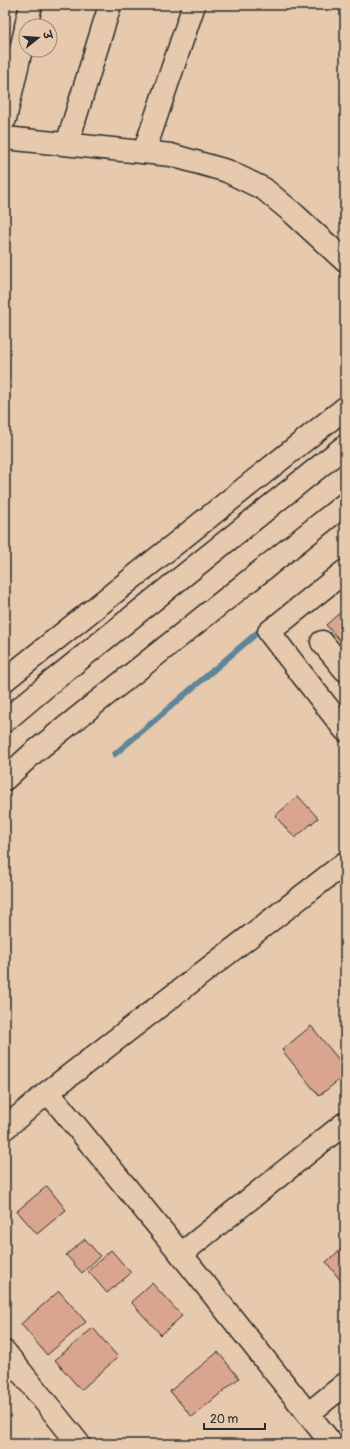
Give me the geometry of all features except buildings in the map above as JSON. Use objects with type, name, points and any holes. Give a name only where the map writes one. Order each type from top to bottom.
[{"type":"street","points":[[28,18],[31,5]]},
{"type":"street","points":[[67,144],[110,5]]},
{"type":"street","points":[[144,152],[194,5]]},
{"type":"street","points":[[5,119],[19,58]]},
{"type":"street","points":[[5,138],[171,155],[227,171],[264,189],[294,214],[345,261]]},
{"type":"street","points":[[5,680],[345,408]]},
{"type":"street","points":[[5,721],[50,683],[345,446]]},
{"type":"street","points":[[5,779],[32,754],[345,504]]},
{"type":"street","points":[[345,571],[269,632],[345,730]]},
{"type":"street","points":[[322,642],[345,670]]},
{"type":"street","points":[[5,1128],[48,1092],[345,863]]},
{"type":"street","points":[[48,1092],[181,1254],[332,1444]]},
{"type":"street","points":[[181,1254],[345,1123]]},
{"type":"street","points":[[5,1352],[79,1444]]},
{"type":"street","points":[[308,1414],[345,1384]]},
{"type":"waterway","points":[[344,5],[342,11],[345,14]]},
{"type":"waterway","points":[[115,754],[264,627]]}]
